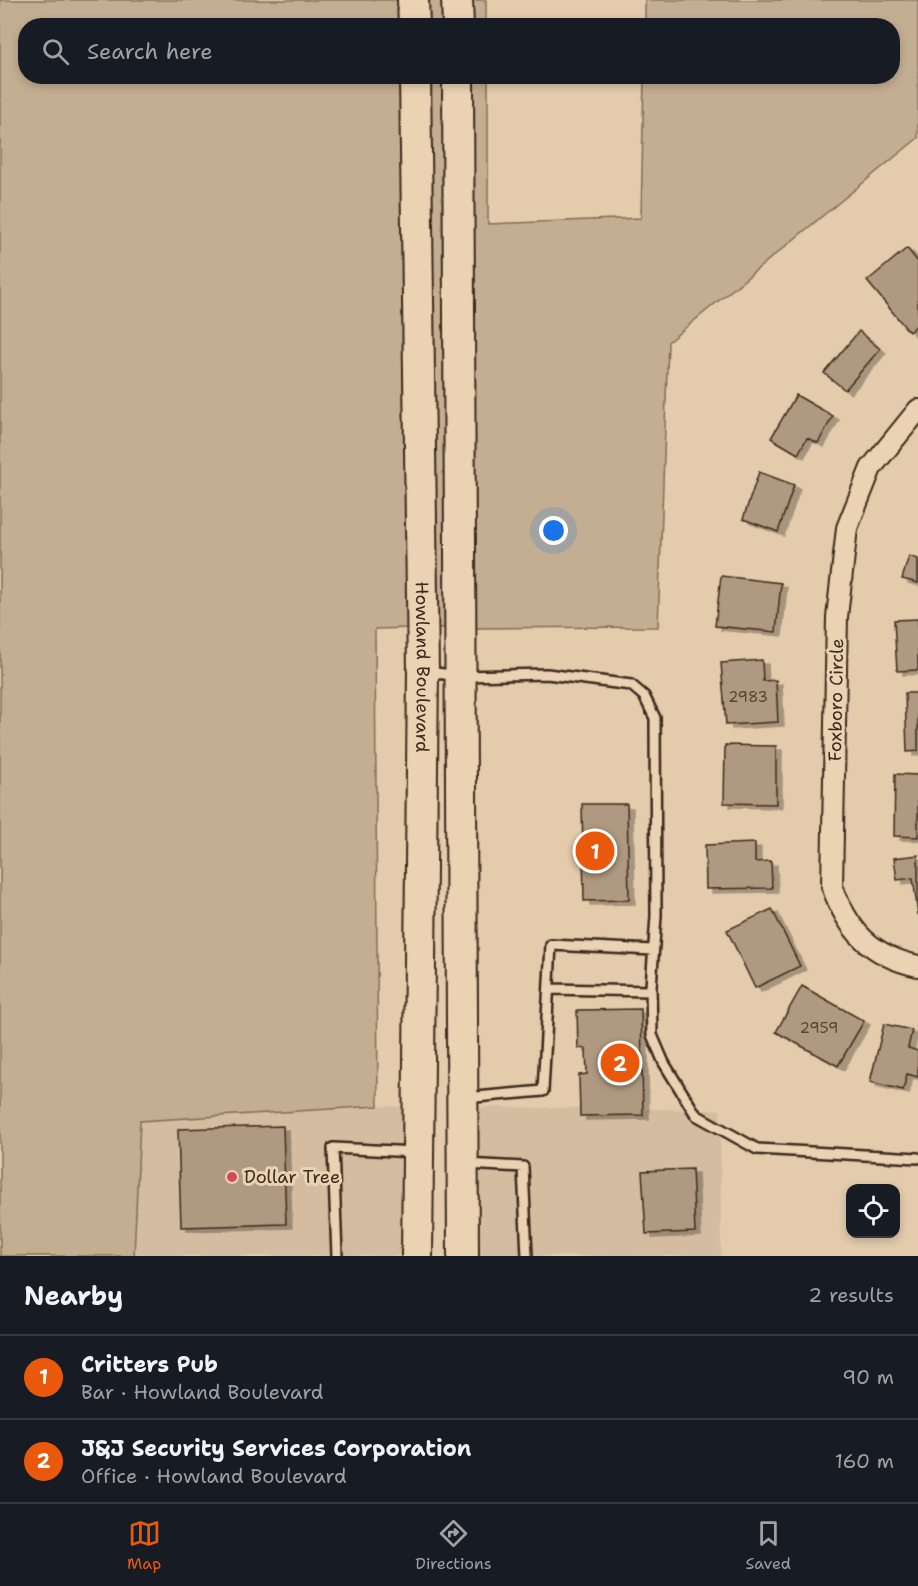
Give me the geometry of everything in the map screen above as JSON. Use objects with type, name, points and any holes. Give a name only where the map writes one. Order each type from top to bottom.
[{"type":"main road","points":[[413,0],[414,18]]},
{"type":"main road","points":[[457,0],[458,18]]},
{"type":"main road","name":"Howland Boulevard","points":[[415,84],[423,671],[417,1256]]},
{"type":"main road","points":[[458,84],[463,676],[463,1256]]},
{"type":"street","name":"Foxboro Circle","points":[[918,410],[872,468],[847,528],[837,617],[832,886],[841,912],[870,947],[893,960],[918,966]]},
{"type":"lane","points":[[423,671],[463,676],[547,674],[631,685],[644,696],[655,718],[656,916],[651,991],[652,1035],[664,1063],[696,1115],[757,1149],[918,1158]]},
{"type":"lane","points":[[463,1098],[543,1090],[551,945],[653,950]]},
{"type":"lane","points":[[549,989],[651,991]]},
{"type":"lane","points":[[337,1256],[333,1148],[418,1152]]},
{"type":"lane","points":[[463,1163],[523,1167],[528,1256]]},
{"type":"shaded area","points":[[0,0],[400,0],[401,18],[18,18],[18,84],[402,84],[410,628],[375,629],[378,1106],[140,1121],[134,1256],[0,1256]]},
{"type":"shaded area","points":[[425,0],[444,0],[445,18],[426,18]]},
{"type":"shaded area","points":[[470,0],[486,0],[486,18],[470,18]]},
{"type":"shaded area","points":[[645,0],[918,0],[918,138],[668,342],[658,627],[475,628],[471,84],[488,84],[488,224],[641,218],[644,84],[900,84],[900,18],[645,18]]},
{"type":"shaded area","points":[[427,84],[446,84],[450,628],[435,628]]},
{"type":"shaded area","points":[[378,1106],[406,1107],[404,1256],[134,1256],[139,1121]]},
{"type":"shaded area","points":[[475,1107],[720,1110],[721,1256],[475,1256]]},
{"type":"building","points":[[907,248],[918,262],[918,324],[909,332],[867,281]]},
{"type":"building","points":[[859,331],[880,349],[845,390],[824,373]]},
{"type":"building","points":[[796,395],[833,416],[818,443],[807,438],[798,454],[771,438]]},
{"type":"building","points":[[759,472],[794,485],[778,532],[743,519]]},
{"type":"building","points":[[909,556],[918,559],[918,583],[902,579]]},
{"type":"building","points":[[721,576],[781,583],[776,632],[715,626]]},
{"type":"building","points":[[918,619],[918,670],[897,671],[894,620]]},
{"type":"building","points":[[762,660],[763,681],[776,680],[778,722],[726,725],[721,663]]},
{"type":"building","points":[[905,693],[918,693],[918,751],[907,752]]},
{"type":"building","points":[[725,745],[776,746],[776,804],[724,803]]},
{"type":"building","points":[[895,774],[918,775],[918,837],[894,836]]},
{"type":"building","points":[[582,804],[627,804],[629,900],[584,901]]},
{"type":"building","points":[[755,843],[755,862],[771,861],[772,888],[706,889],[705,845]]},
{"type":"building","points":[[918,855],[918,915],[913,878],[897,880],[894,858]]},
{"type":"building","points":[[772,909],[800,966],[755,988],[727,930]]},
{"type":"building","points":[[802,986],[864,1021],[838,1066],[776,1032]]},
{"type":"building","points":[[641,1009],[643,1115],[580,1116],[579,1075],[587,1074],[586,1049],[578,1048],[577,1010]]},
{"type":"building","points":[[884,1024],[912,1030],[908,1048],[918,1051],[918,1077],[907,1074],[903,1090],[870,1082]]},
{"type":"building","points":[[283,1126],[286,1224],[181,1227],[178,1129]]},
{"type":"building","points":[[692,1169],[695,1232],[646,1234],[642,1171]]},
{"type":"place","name":"Critters Pub","points":[[595,851]]},
{"type":"place","name":"J&J Security Services Corporation","points":[[620,1063]]},
{"type":"place","name":"Dollar Tree","points":[[232,1177]]}]
